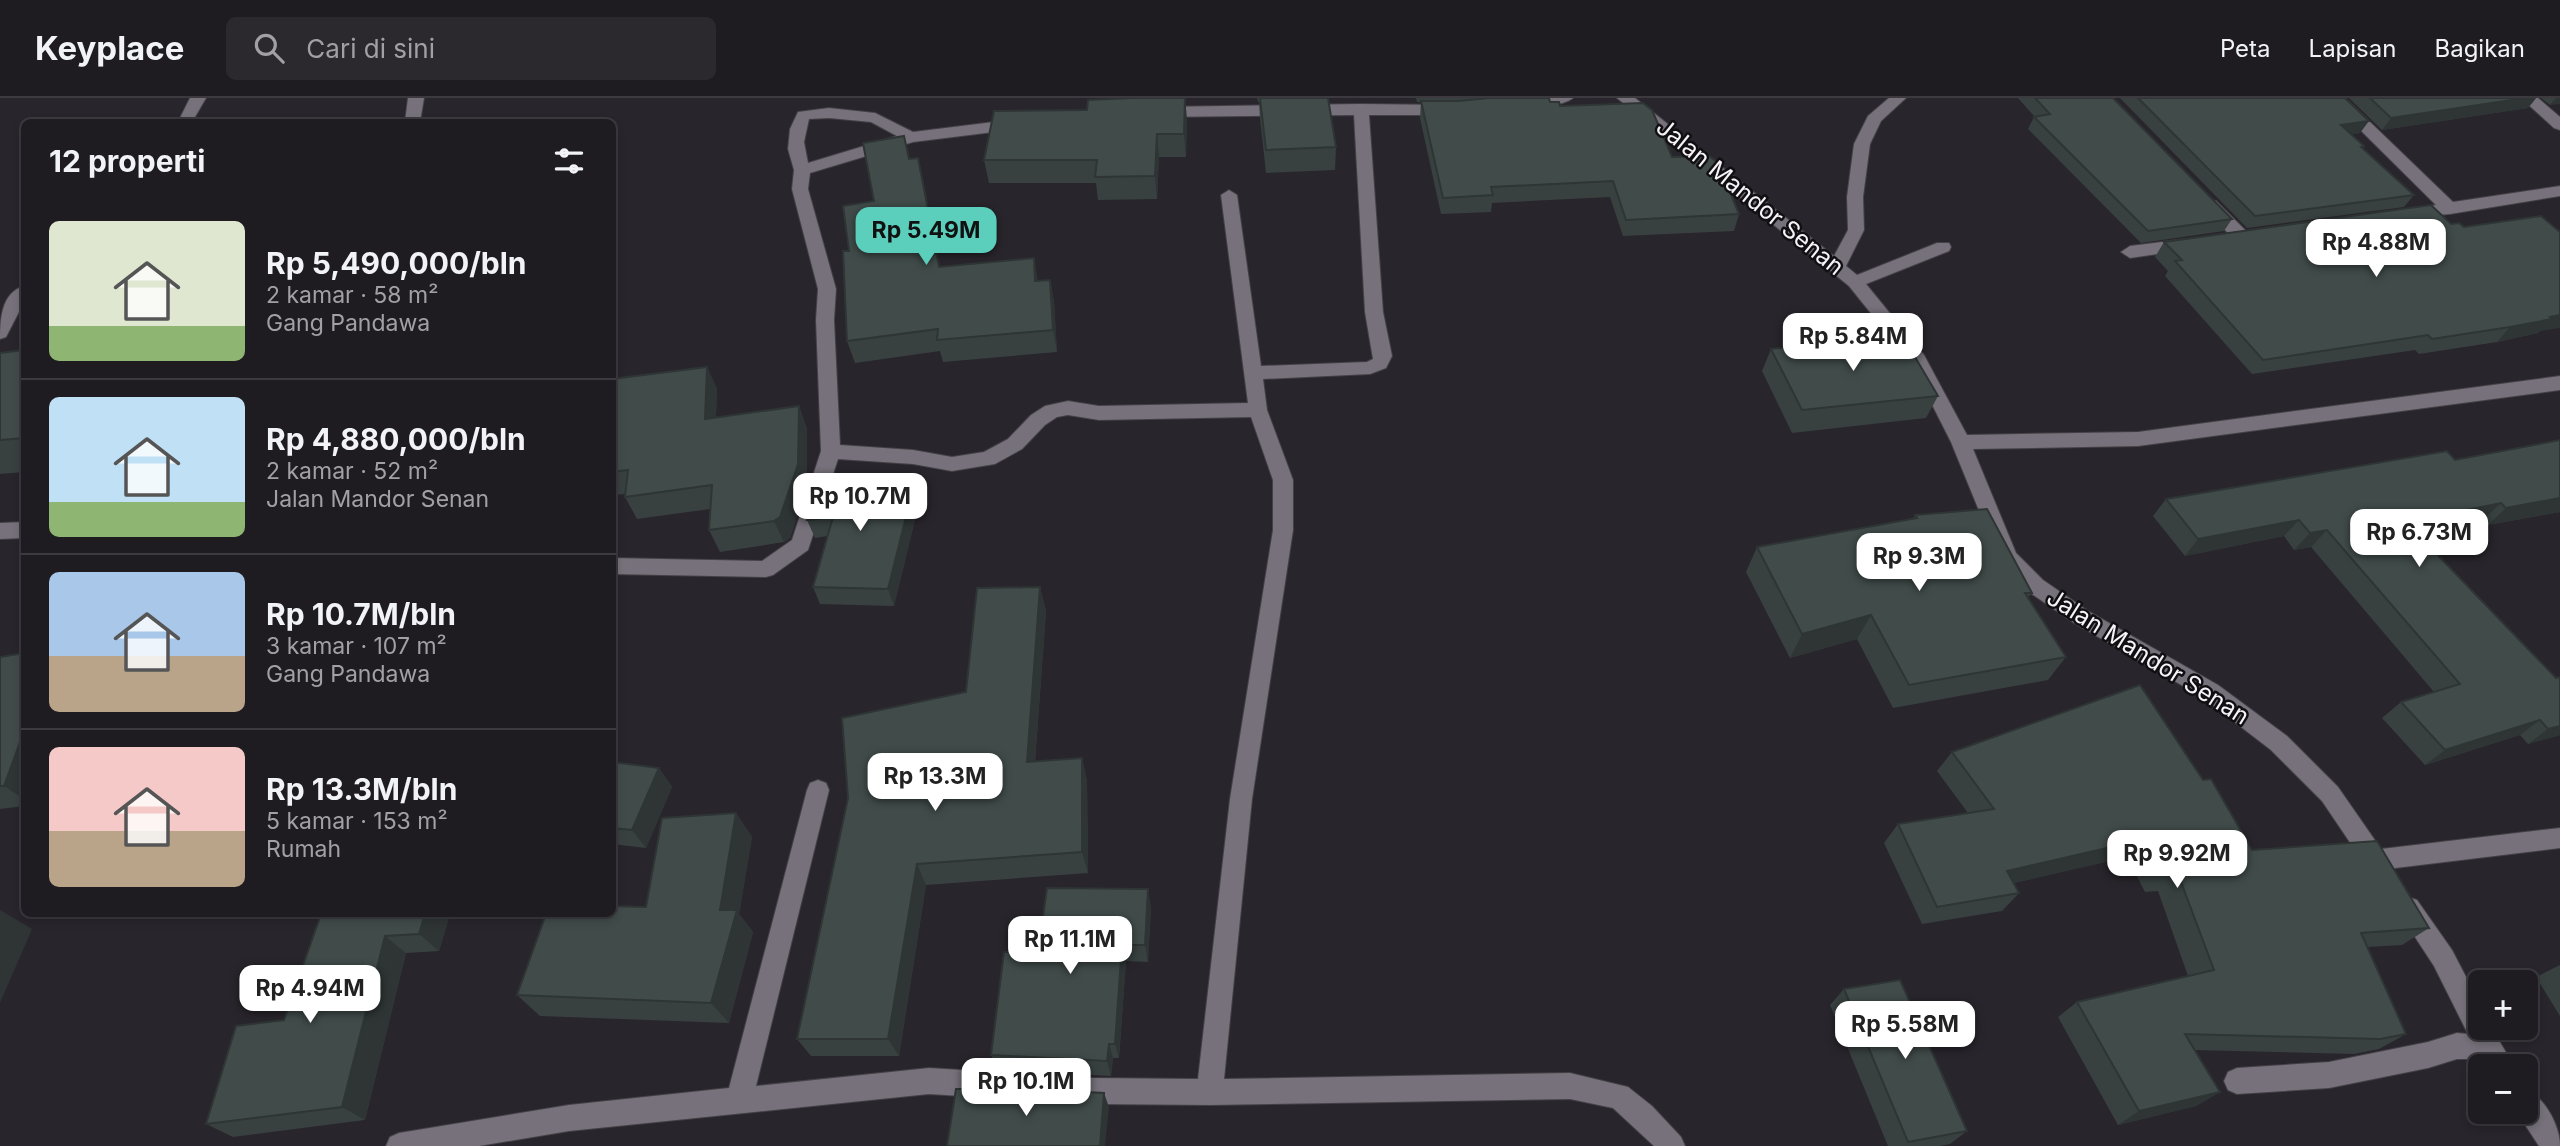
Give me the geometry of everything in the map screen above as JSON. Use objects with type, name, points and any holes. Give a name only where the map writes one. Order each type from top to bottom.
[{"type":"street","points":[[187,119],[198,98]]},
{"type":"street","points":[[413,119],[416,98]]},
{"type":"street","points":[[1510,106],[1565,98]]},
{"type":"street","name":"Jalan Mandor Senan","points":[[1625,98],[1855,282],[1918,360],[1961,442],[2008,558],[2036,586],[2081,617],[2210,691],[2279,743],[2330,794],[2443,958],[2493,1054]]},
{"type":"street","points":[[1837,266],[1856,230],[1855,197],[1862,144],[1874,119],[1898,98]]},
{"type":"street","points":[[2336,98],[2450,209]]},
{"type":"street","points":[[2529,98],[2560,125]]},
{"type":"street","points":[[1144,113],[1470,109]]},
{"type":"street","points":[[1251,373],[1370,368],[1380,363],[1383,356],[1374,312],[1361,110]]},
{"type":"street","points":[[616,566],[766,569],[801,544],[831,451],[825,320],[827,289],[800,189],[802,170],[796,153],[795,132],[803,115],[829,113],[875,118],[911,137]]},
{"type":"street","points":[[802,170],[911,137],[1028,123]]},
{"type":"street","points":[[2130,252],[2248,236],[2194,189]]},
{"type":"street","points":[[1210,1092],[1241,799],[1283,530],[1283,480],[1258,410],[1229,195]]},
{"type":"street","points":[[2398,216],[2558,195]]},
{"type":"street","points":[[1855,282],[1943,247]]},
{"type":"street","points":[[0,333],[13,298]]},
{"type":"street","points":[[1961,442],[2138,439],[2560,383]]},
{"type":"street","points":[[831,451],[913,457],[952,464],[988,459],[1015,444],[1038,420],[1052,411],[1068,408],[1099,413],[1258,410]]},
{"type":"street","points":[[0,531],[21,530]]},
{"type":"street","points":[[739,1101],[818,790]]},
{"type":"street","points":[[2375,860],[2560,838]]},
{"type":"street","points":[[2237,1081],[2329,1075],[2428,1055],[2457,1046],[2487,1054]]},
{"type":"street","points":[[399,1146],[446,1142],[569,1118],[929,1082],[1093,1091],[1210,1092],[1570,1086],[1619,1096],[1643,1115],[1672,1146]]},
{"type":"street","points":[[2538,1121],[2555,1146]]},
{"type":"building","points":[[1185,98],[1184,134],[1157,134],[1155,176],[1095,177],[1097,160],[984,160],[994,111],[1087,110],[1088,100]]},
{"type":"building","points":[[1260,98],[1328,98],[1336,147],[1266,150]]},
{"type":"building","points":[[1549,98],[1550,102],[1559,102],[1560,106],[1643,103],[1652,110],[1672,157],[1709,156],[1718,163],[1739,214],[1626,220],[1613,181],[1491,187],[1493,195],[1443,198],[1421,101]]},
{"type":"building","points":[[2035,98],[2113,98],[2232,219],[2148,231],[2034,117],[2050,114]]},
{"type":"building","points":[[2138,98],[2345,98],[2369,121],[2341,125],[2414,195],[2255,216]]},
{"type":"building","points":[[2370,98],[2525,98],[2391,118]]},
{"type":"building","points":[[904,136],[909,159],[918,158],[939,267],[1034,258],[1035,281],[1050,280],[1053,330],[937,340],[938,329],[847,341],[843,251],[849,251],[843,206],[874,201],[863,143]]},
{"type":"building","points":[[2431,205],[2451,224],[2459,223],[2464,227],[2541,216],[2560,232],[2560,315],[2510,327],[2432,339],[2428,335],[2263,360],[2175,261],[2182,260],[2164,242]]},
{"type":"building","points":[[1902,335],[1938,396],[1802,410],[1771,349]]},
{"type":"building","points":[[21,350],[21,438],[0,440],[0,353]]},
{"type":"building","points":[[707,367],[705,419],[799,406],[798,464],[780,517],[774,521],[709,530],[712,485],[625,497],[628,470],[616,472],[616,378]]},
{"type":"building","points":[[2560,440],[2560,498],[2506,508],[2501,503],[2406,522],[2556,678],[2560,677],[2560,726],[2548,729],[2540,720],[2445,750],[2401,702],[2460,684],[2327,530],[2310,533],[2299,520],[2198,539],[2166,499],[2447,451],[2455,460]]},
{"type":"building","points":[[820,482],[914,485],[888,589],[813,587],[833,517],[807,520]]},
{"type":"building","points":[[1987,509],[2032,593],[2025,593],[2066,657],[1909,685],[1871,615],[1802,634],[1757,547],[1917,518],[1915,515]]},
{"type":"building","points":[[1040,587],[1027,762],[1082,758],[1082,852],[917,864],[888,1039],[797,1039],[848,798],[842,718],[966,692],[977,588]]},
{"type":"building","points":[[21,654],[21,739],[4,786],[0,786],[0,657]]},
{"type":"building","points":[[2140,685],[2203,780],[2211,779],[2252,850],[2377,841],[2429,928],[2361,933],[2406,1034],[2380,1039],[2185,1034],[2220,1092],[2139,1111],[2077,1002],[2214,970],[2178,874],[2165,875],[2146,839],[2007,871],[2019,893],[1937,907],[1898,824],[1994,809],[1952,752]]},
{"type":"building","points":[[616,763],[659,768],[632,830],[616,828]]},
{"type":"building","points":[[736,813],[720,910],[737,910],[711,1003],[517,995],[545,917],[616,917],[616,906],[646,907],[662,818]]},
{"type":"building","points":[[1047,888],[1148,889],[1145,945],[1122,945],[1115,1044],[1109,1044],[1107,1061],[991,1055],[1004,952],[1038,952]]},
{"type":"building","points":[[320,917],[424,917],[419,934],[385,936],[342,1107],[206,1124],[236,1026],[284,1020]]},
{"type":"building","points":[[1900,980],[1967,1131],[1908,1142],[1844,989]]},
{"type":"building","points":[[987,1087],[1104,1093],[1100,1146],[947,1146],[956,1089]]}]
